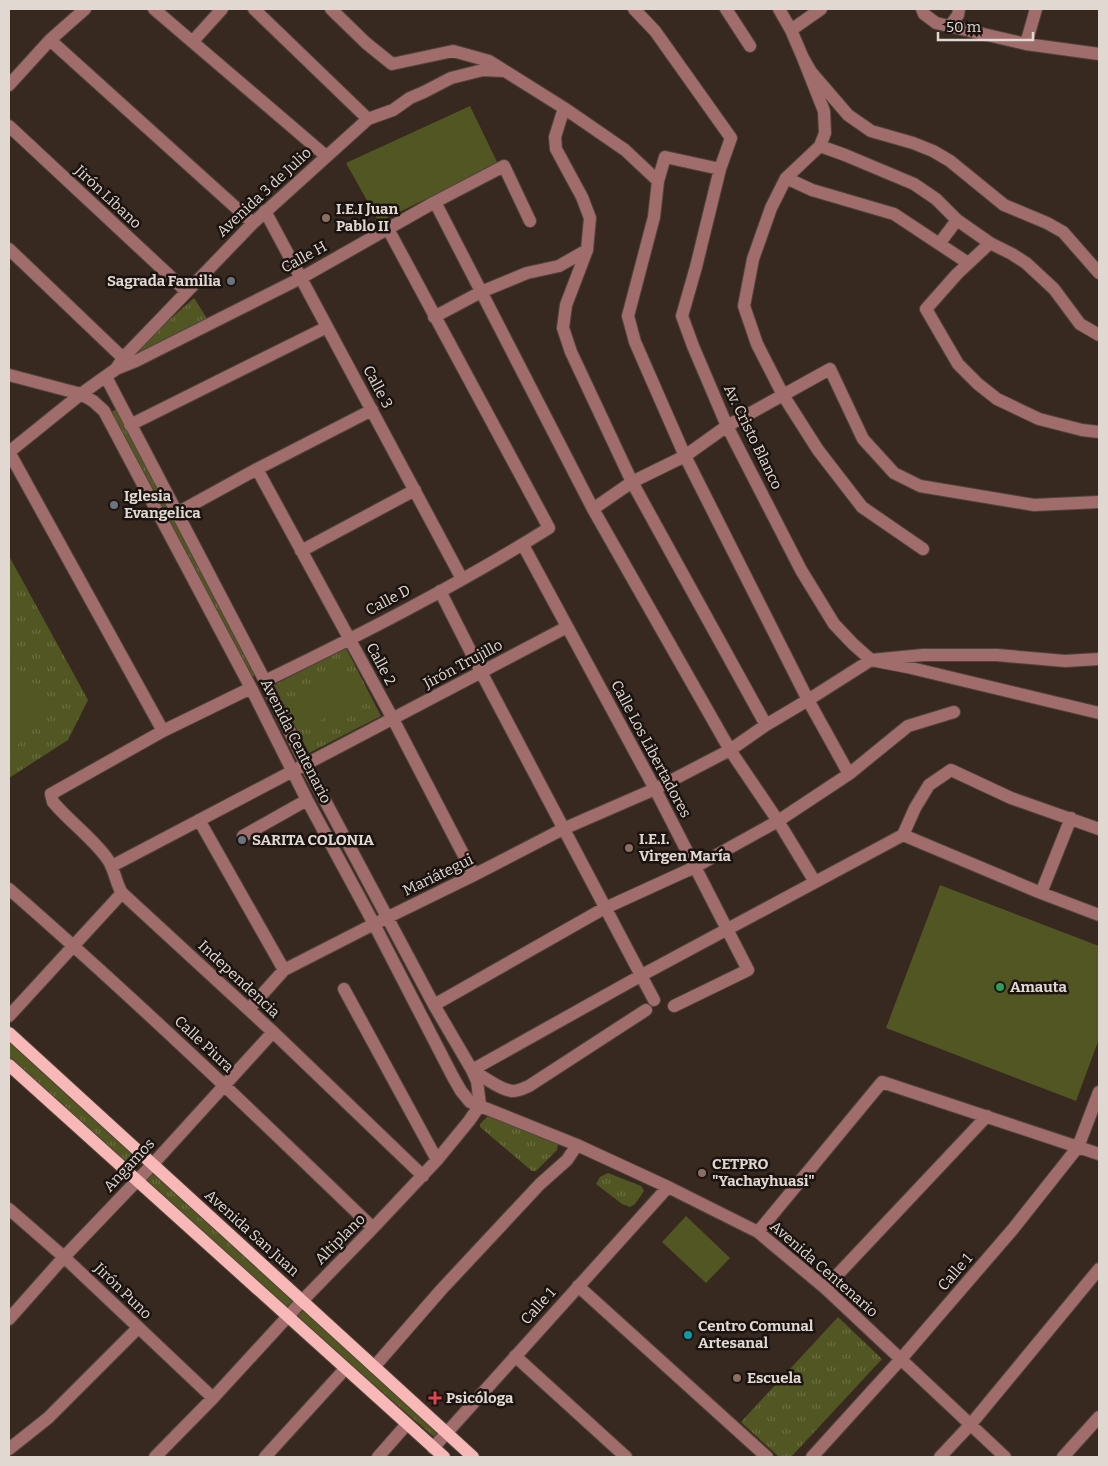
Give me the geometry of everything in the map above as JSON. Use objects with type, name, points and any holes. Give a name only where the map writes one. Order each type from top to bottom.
[{"type":"main road","name":"Avenida San Juan","points":[[9,1033],[473,1457]]},
{"type":"main road","points":[[9,1065],[136,1182],[444,1457]]},
{"type":"street","points":[[9,85],[50,40],[85,9]]},
{"type":"street","points":[[154,9],[326,156]]},
{"type":"street","points":[[193,41],[222,9]]},
{"type":"street","points":[[254,9],[368,118]]},
{"type":"street","points":[[331,9],[366,43],[392,64],[453,51],[489,61],[564,108],[625,150],[658,181]]},
{"type":"street","name":"Av. Cristo Blanco","points":[[634,9],[654,31],[731,138],[720,169],[682,316],[727,426],[801,570],[834,624],[871,660]]},
{"type":"street","points":[[726,9],[750,46]]},
{"type":"street","points":[[780,9],[791,30],[824,111],[824,133],[820,146],[786,178],[771,208],[753,259],[744,306],[757,344],[783,395],[818,450],[862,507],[923,549]]},
{"type":"street","points":[[791,30],[821,9]]},
{"type":"street","points":[[922,9],[924,14],[936,23],[1026,44],[1099,54]]},
{"type":"street","points":[[950,26],[958,15],[959,9]]},
{"type":"street","points":[[1026,44],[1036,9]]},
{"type":"street","points":[[50,40],[253,223]]},
{"type":"street","points":[[803,58],[812,72],[848,115],[871,132],[933,151],[950,161],[1004,205],[1047,223],[1063,232],[1099,273]]},
{"type":"street","name":"Avenida 3 de Julio","points":[[9,452],[81,394],[106,378],[253,223],[368,118],[393,110],[410,98],[450,78],[482,70],[505,71]]},
{"type":"street","points":[[564,108],[555,137],[556,149],[582,197],[590,218],[587,250],[566,305],[563,328],[571,352],[632,482],[766,725]]},
{"type":"street","name":"Jirón Líbano","points":[[9,126],[186,292]]},
{"type":"street","points":[[820,146],[914,184],[936,199],[957,220],[990,243],[1026,263],[1054,290],[1080,324],[1099,335]]},
{"type":"street","points":[[720,169],[665,157],[658,181],[654,217],[628,316],[635,342],[685,456],[808,700],[849,774]]},
{"type":"street","name":"Calle H","points":[[120,364],[136,362],[301,278],[435,202],[504,166],[530,221]]},
{"type":"street","points":[[786,178],[812,190],[894,214],[968,263]]},
{"type":"street","points":[[435,202],[593,509],[730,750],[778,821],[815,882]]},
{"type":"street","name":"Calle 3","points":[[265,212],[462,579]]},
{"type":"street","points":[[938,244],[957,220]]},
{"type":"street","points":[[388,229],[434,317],[481,292],[527,273],[559,266],[587,250]]},
{"type":"street","points":[[990,243],[957,274],[926,309],[958,364],[996,399],[1039,419],[1082,430],[1099,432]]},
{"type":"street","points":[[9,249],[120,364]]},
{"type":"street","name":"Calle D","points":[[265,681],[440,591],[549,528],[434,317]]},
{"type":"street","points":[[130,425],[327,327]]},
{"type":"street","points":[[593,509],[632,482],[685,456],[727,426],[830,369],[863,439],[894,473],[920,486],[1034,505],[1099,502]]},
{"type":"street","points":[[9,375],[81,394]]},
{"type":"street","name":"Avenida Centenario","points":[[106,378],[265,681],[306,765],[434,1006],[472,1070],[477,1081],[480,1105]]},
{"type":"street","name":"Avenida Centenario","points":[[81,394],[93,401],[104,411],[461,1091],[470,1102],[577,1145],[668,1187],[758,1232],[824,1288],[1005,1457]]},
{"type":"street","points":[[177,513],[257,469],[372,410]]},
{"type":"street","points":[[9,452],[163,731],[251,688]]},
{"type":"street","name":"Calle 2","points":[[257,469],[393,719],[474,875]]},
{"type":"street","points":[[301,551],[415,490]]},
{"type":"street","name":"Calle Los Libertadores","points":[[523,544],[655,789],[748,970],[674,1006]]},
{"type":"street","points":[[440,591],[642,975],[650,1005],[529,1086],[513,1091],[504,1089],[472,1070]]},
{"type":"street","name":"Jirón Trujillo","points":[[112,866],[568,627]]},
{"type":"street","points":[[871,660],[923,655],[988,655],[1065,661],[1099,658]]},
{"type":"street","points":[[871,660],[1099,713]]},
{"type":"street","name":"Mariátegui","points":[[249,1009],[284,970],[564,828],[655,789],[730,750],[766,725],[871,660]]},
{"type":"street","points":[[434,1006],[606,907],[695,867],[778,821],[849,774],[908,726],[954,712]]},
{"type":"street","name":"Independencia","points":[[163,731],[51,794],[53,802],[98,847],[112,866],[122,893],[249,1009],[423,1176]]},
{"type":"street","points":[[472,1070],[642,975],[903,835],[928,785],[951,770],[1011,798],[1099,829]]},
{"type":"street","points":[[243,836],[307,800]]},
{"type":"street","points":[[1041,893],[1071,818]]},
{"type":"street","points":[[199,820],[284,970]]},
{"type":"street","points":[[903,835],[1041,893],[1099,915]]},
{"type":"street","name":"Calle Piura","points":[[9,889],[225,1085],[373,1228]]},
{"type":"street","points":[[9,1016],[122,893]]},
{"type":"street","points":[[344,989],[438,1160]]},
{"type":"street","name":"Angamos","points":[[9,1319],[273,1032]]},
{"type":"street","points":[[758,1232],[882,1082],[1099,1154]]},
{"type":"street","name":"Calle 1","points":[[812,1457],[901,1359],[1013,1229],[1078,1147],[1099,1092]]},
{"type":"street","name":"Altiplano","points":[[155,1457],[438,1160],[469,1122],[480,1105]]},
{"type":"street","points":[[824,1288],[988,1116]]},
{"type":"street","points":[[374,1367],[441,1290],[540,1184],[567,1160],[577,1145]]},
{"type":"street","name":"Calle 1","points":[[433,1448],[668,1187]]},
{"type":"street","name":"Jirón Puno","points":[[9,1209],[64,1257],[212,1398]]},
{"type":"street","points":[[940,1457],[971,1424],[1099,1269]]},
{"type":"street","points":[[578,1286],[767,1457]]},
{"type":"street","points":[[9,1449],[48,1418],[138,1328]]},
{"type":"street","points":[[515,1356],[626,1457]]},
{"type":"street","points":[[265,1457],[346,1369]]},
{"type":"street","points":[[1063,1457],[1099,1417]]},
{"type":"street","points":[[378,1457],[408,1424]]},
{"type":"green space","points":[[470,106],[498,164],[379,222],[346,163]]},
{"type":"green space","points":[[194,298],[208,320],[135,355],[133,352]]},
{"type":"green space","points":[[117,409],[259,674],[251,677],[109,413]]},
{"type":"green space","points":[[9,556],[88,700],[68,740],[9,778]]},
{"type":"green space","points":[[346,648],[381,716],[309,753],[274,685]]},
{"type":"green space","points":[[9,661],[55,703],[9,754]]},
{"type":"green space","points":[[346,673],[360,699],[310,726],[296,700]]},
{"type":"green space","name":"Amauta","points":[[940,885],[1099,946],[1099,1039],[1076,1101],[886,1028]]},
{"type":"green space","points":[[9,1042],[141,1161],[141,1164],[134,1170],[9,1059]]},
{"type":"green space","points":[[488,1116],[494,1116],[553,1139],[558,1144],[557,1150],[536,1171],[532,1171],[480,1127],[480,1124]]},
{"type":"green space","points":[[152,1171],[294,1300],[287,1306],[283,1305],[146,1180],[146,1176]]},
{"type":"green space","points":[[608,1173],[641,1186],[644,1191],[635,1204],[630,1207],[622,1204],[596,1184],[600,1177]]},
{"type":"green space","points":[[686,1216],[730,1258],[706,1283],[662,1242]]},
{"type":"green space","points":[[304,1310],[439,1431],[434,1437],[299,1319],[298,1315]]},
{"type":"green space","points":[[838,1317],[882,1359],[791,1457],[779,1457],[741,1422]]},
{"type":"place","name":"I.E.I Juan Pablo II","points":[[326,218]]},
{"type":"place","name":"Sagrada Familia","points":[[231,281]]},
{"type":"place","name":"Iglesia Evangelica","points":[[114,505]]},
{"type":"place","name":"SARITA COLONIA","points":[[242,840]]},
{"type":"place","name":"I.E.I. Virgen María","points":[[629,848]]},
{"type":"place","name":"Amauta","points":[[1000,987]]},
{"type":"place","name":"CETPRO \"Yachayhuasi\"","points":[[702,1173]]},
{"type":"place","name":"Centro Comunal Artesanal","points":[[688,1335]]},
{"type":"place","name":"Escuela","points":[[737,1378]]},
{"type":"place","name":"Psicóloga","points":[[435,1398]]}]
